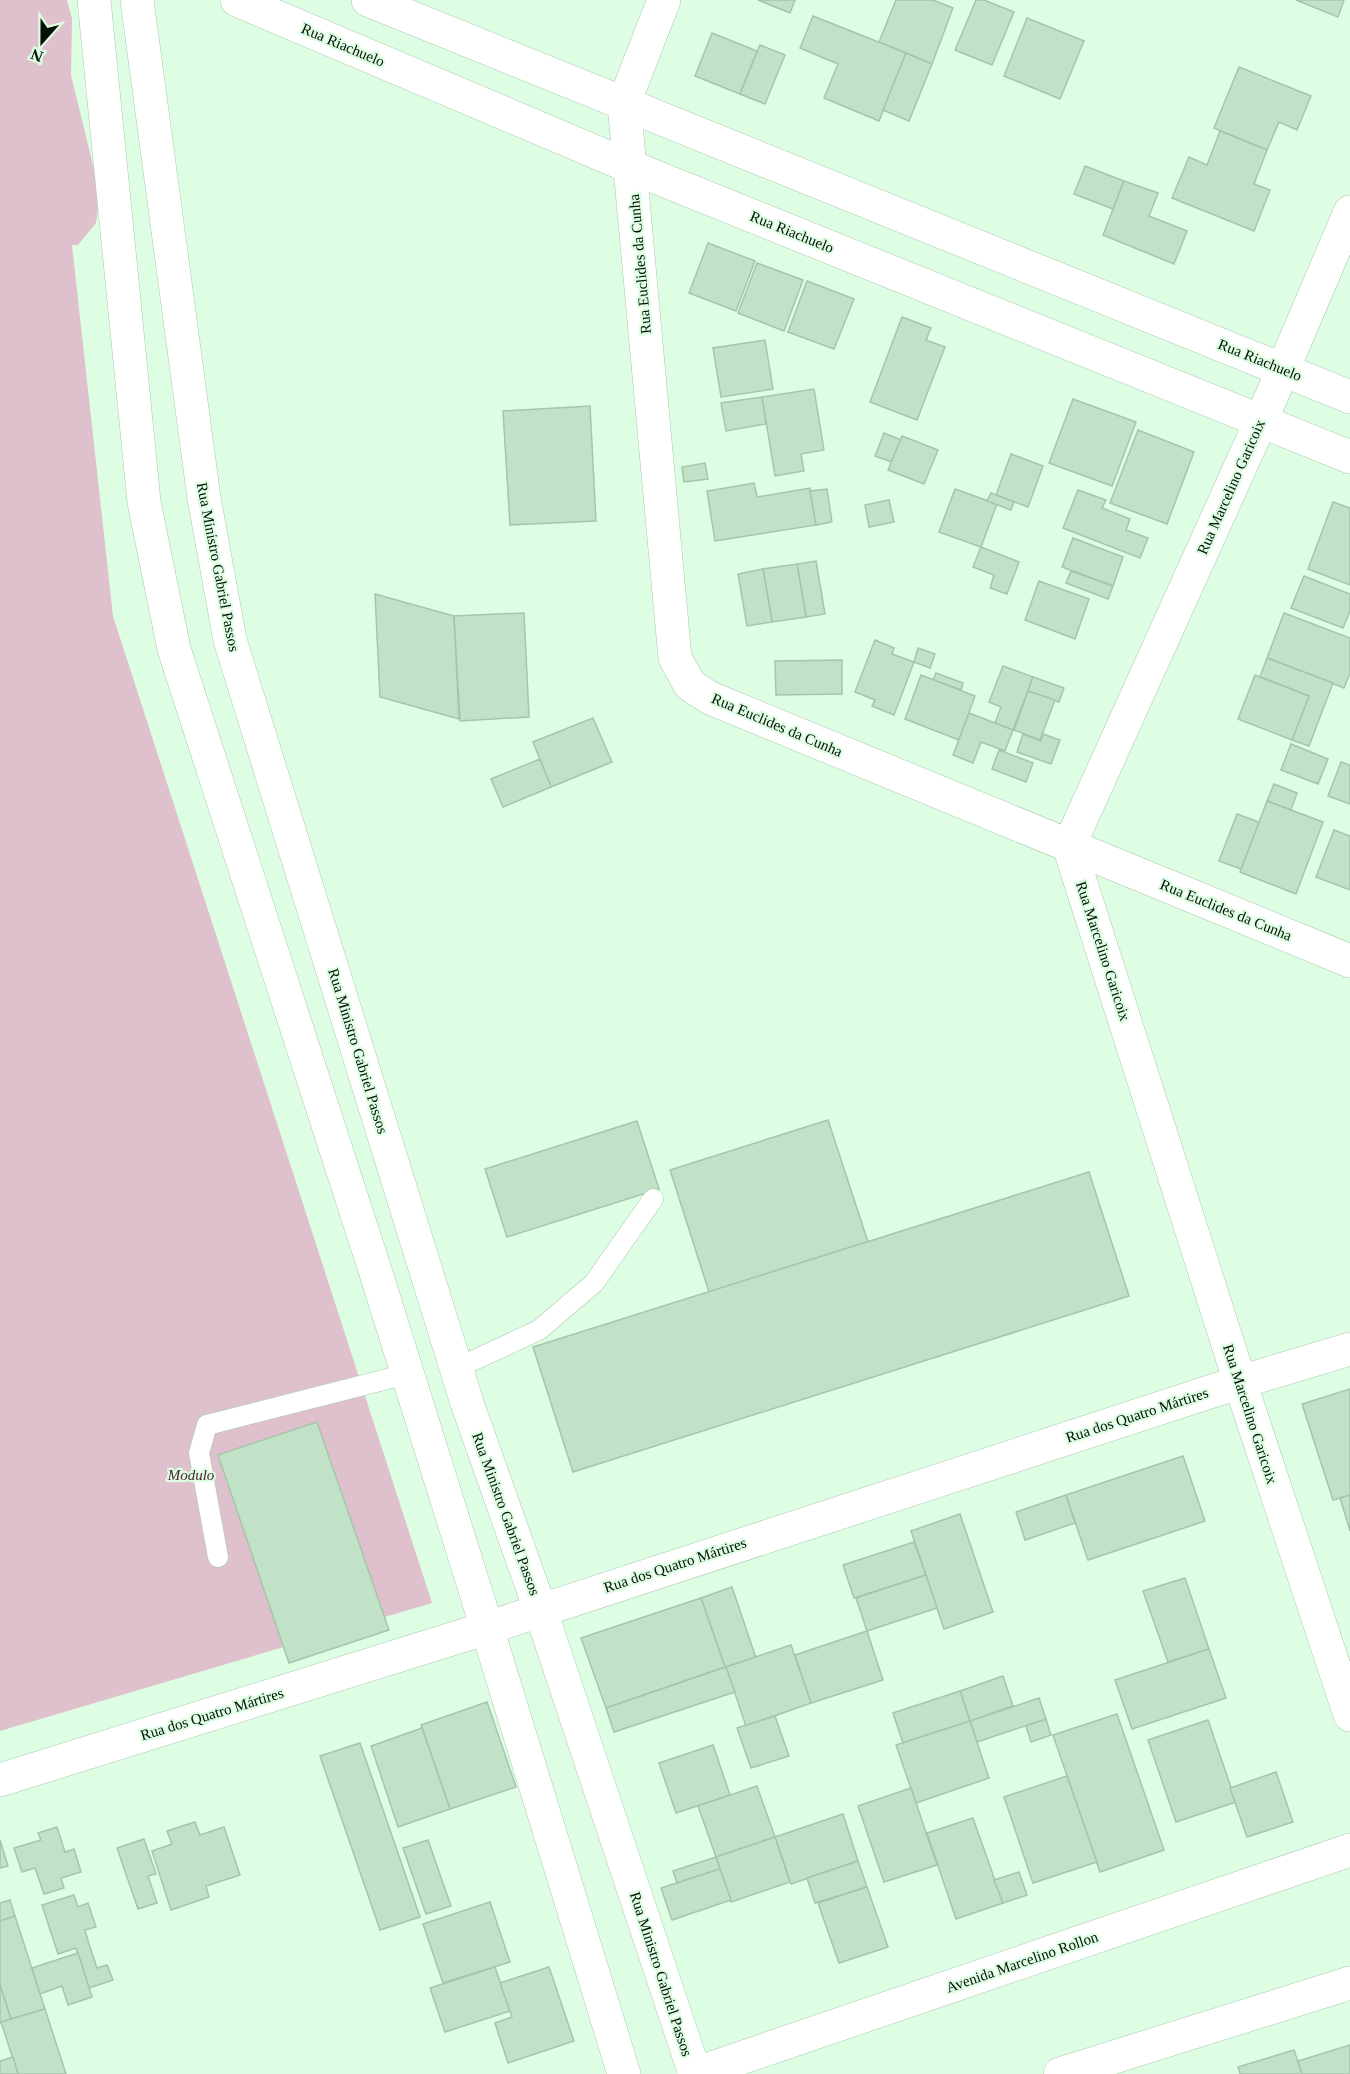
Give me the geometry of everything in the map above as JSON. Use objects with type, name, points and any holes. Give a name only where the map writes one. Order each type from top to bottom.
[{"type":"street","points":[[94,0],[144,502],[174,649],[375,1270],[624,2074]]},
{"type":"street","name":"Rua Ministro Gabriel Passos","points":[[137,0],[204,498],[230,640],[467,1403],[540,1609],[694,2074]]},
{"type":"street","name":"Rua Riachuelo","points":[[237,0],[631,167],[1350,457]]},
{"type":"street","name":"Rua Riachuelo","points":[[368,0],[1350,397]]},
{"type":"street","points":[[624,103],[664,0]]},
{"type":"street","name":"Rua Euclides da Cunha","points":[[624,103],[675,658],[690,685],[710,698],[1350,961]]},
{"type":"street","name":"Rua Marcelino Garicoix","points":[[1350,212],[1261,421],[1069,846],[1239,1382],[1350,1715]]},
{"type":"street","points":[[375,1270],[422,1256]]},
{"type":"street","name":"Rua dos Quatro Mártires","points":[[0,1780],[487,1628],[1239,1382],[1350,1349]]},
{"type":"street","points":[[421,1418],[467,1403]]},
{"type":"street","name":"Avenida Marcelino Rollon","points":[[694,2074],[1350,1850]]},
{"type":"street","points":[[1060,2074],[1350,1983]]},
{"type":"lane","points":[[456,1368],[539,1330],[555,1317],[594,1283],[653,1199]]},
{"type":"lane","points":[[218,1557],[199,1453],[207,1425],[407,1374]]},
{"type":"green space","name":"Modulo","points":[[0,0],[67,0],[72,18],[71,75],[100,194],[96,223],[78,245],[72,245],[113,616],[432,1603],[0,1731]]},
{"type":"building","points":[[758,0],[795,0],[790,13]]},
{"type":"building","points":[[896,0],[933,0],[953,8],[932,64],[879,42]]},
{"type":"building","points":[[976,0],[984,0],[1014,12],[992,65],[955,50]]},
{"type":"building","points":[[1296,0],[1344,0],[1338,17]]},
{"type":"building","points":[[813,16],[906,53],[879,121],[824,98],[838,64],[800,48]]},
{"type":"building","points":[[1027,18],[1084,41],[1060,99],[1004,76]]},
{"type":"building","points":[[712,33],[757,51],[740,94],[695,76]]},
{"type":"building","points":[[760,45],[785,55],[765,104],[740,94]]},
{"type":"building","points":[[906,53],[932,64],[909,121],[883,110]]},
{"type":"building","points":[[1239,67],[1311,96],[1297,130],[1279,122],[1267,150],[1214,128]]},
{"type":"building","points":[[1220,131],[1267,150],[1254,184],[1270,190],[1254,231],[1172,198],[1189,157],[1207,165]]},
{"type":"building","points":[[1085,166],[1124,181],[1113,209],[1074,194]]},
{"type":"building","points":[[1124,181],[1158,193],[1149,216],[1187,231],[1174,264],[1103,235]]},
{"type":"building","points":[[708,243],[755,261],[736,311],[689,293]]},
{"type":"building","points":[[757,263],[803,280],[784,331],[738,313]]},
{"type":"building","points":[[807,281],[854,299],[834,349],[788,332]]},
{"type":"building","points":[[902,317],[931,328],[926,340],[945,347],[917,420],[870,402]]},
{"type":"building","points":[[765,340],[773,389],[721,397],[713,348]]},
{"type":"building","points":[[814,389],[824,450],[801,454],[804,471],[775,476],[762,397]]},
{"type":"building","points":[[762,397],[766,424],[726,431],[721,403]]},
{"type":"building","points":[[1073,399],[1136,422],[1112,486],[1049,463]]},
{"type":"building","points":[[590,406],[596,521],[510,525],[503,411]]},
{"type":"building","points":[[1138,430],[1194,452],[1167,524],[1110,503]]},
{"type":"building","points":[[884,433],[901,440],[892,462],[875,456]]},
{"type":"building","points":[[902,436],[938,450],[924,484],[888,470]]},
{"type":"building","points":[[1011,454],[1043,466],[1028,507],[996,495]]},
{"type":"building","points":[[705,463],[708,479],[684,482],[682,467]]},
{"type":"building","points":[[754,483],[757,497],[810,488],[816,525],[715,541],[707,491]]},
{"type":"building","points":[[827,489],[832,522],[816,525],[810,491]]},
{"type":"building","points":[[955,489],[997,504],[981,547],[939,532]]},
{"type":"building","points":[[1078,490],[1106,500],[1102,508],[1130,519],[1126,530],[1148,538],[1140,558],[1063,528]]},
{"type":"building","points":[[991,493],[1014,502],[1011,510],[987,501]]},
{"type":"building","points":[[889,500],[894,522],[869,527],[865,505]]},
{"type":"building","points":[[1333,502],[1350,508],[1350,585],[1308,569]]},
{"type":"building","points":[[1073,538],[1123,557],[1113,586],[1062,567]]},
{"type":"building","points":[[981,547],[1019,562],[1007,594],[990,588],[994,575],[973,567]]},
{"type":"building","points":[[816,561],[825,614],[806,617],[797,564]]},
{"type":"building","points":[[797,564],[806,617],[772,622],[763,569]]},
{"type":"building","points":[[763,569],[772,622],[747,626],[738,574]]},
{"type":"building","points":[[1071,571],[1113,586],[1108,599],[1066,583]]},
{"type":"building","points":[[1304,576],[1350,594],[1350,611],[1343,628],[1291,608]]},
{"type":"building","points":[[1039,581],[1089,599],[1075,639],[1025,620]]},
{"type":"building","points":[[375,594],[454,616],[459,719],[380,697]]},
{"type":"building","points":[[524,613],[529,717],[460,721],[454,616]]},
{"type":"building","points":[[1284,613],[1350,638],[1350,673],[1344,688],[1267,658]]},
{"type":"building","points":[[875,640],[894,648],[892,654],[914,662],[894,715],[872,706],[875,700],[855,692]]},
{"type":"building","points":[[918,648],[935,654],[930,668],[914,662]]},
{"type":"building","points":[[1267,658],[1333,683],[1309,746],[1292,740],[1309,696],[1260,677]]},
{"type":"building","points":[[842,660],[842,694],[776,695],[775,661]]},
{"type":"building","points":[[1003,666],[1033,677],[1013,730],[995,723],[1001,707],[989,702]]},
{"type":"building","points":[[936,673],[963,683],[961,690],[933,680]]},
{"type":"building","points":[[921,675],[975,696],[959,740],[905,719]]},
{"type":"building","points":[[1255,675],[1309,696],[1292,740],[1238,719]]},
{"type":"building","points":[[1033,677],[1064,688],[1059,702],[1028,691]]},
{"type":"building","points":[[1028,691],[1055,700],[1040,740],[1014,730]]},
{"type":"building","points":[[969,713],[1013,730],[1005,751],[981,742],[973,763],[953,755]]},
{"type":"building","points":[[593,718],[612,762],[551,787],[533,742]]},
{"type":"building","points":[[1023,734],[1041,741],[1043,734],[1060,740],[1051,764],[1017,752]]},
{"type":"building","points":[[1291,744],[1328,759],[1318,784],[1281,770]]},
{"type":"building","points":[[999,750],[1033,763],[1026,782],[992,769]]},
{"type":"building","points":[[540,759],[551,787],[503,807],[491,779]]},
{"type":"building","points":[[1341,762],[1350,765],[1350,804],[1328,796]]},
{"type":"building","points":[[1274,784],[1297,793],[1291,810],[1267,801]]},
{"type":"building","points":[[1267,801],[1323,822],[1296,894],[1240,872]]},
{"type":"building","points":[[1237,814],[1259,822],[1241,869],[1219,861]]},
{"type":"building","points":[[1334,830],[1350,836],[1350,890],[1316,877]]},
{"type":"building","points":[[828,1120],[868,1242],[709,1292],[670,1170]]},
{"type":"building","points":[[637,1121],[659,1189],[507,1237],[485,1169]]},
{"type":"building","points":[[1089,1172],[1129,1296],[573,1472],[533,1347]]},
{"type":"building","points":[[1350,1389],[1350,1495],[1333,1500],[1302,1404]]},
{"type":"building","points":[[317,1422],[389,1630],[289,1663],[218,1455]]},
{"type":"building","points":[[1183,1456],[1205,1521],[1088,1560],[1066,1495]]},
{"type":"building","points":[[1066,1495],[1075,1523],[1025,1540],[1016,1512]]},
{"type":"building","points":[[1350,1495],[1350,1531],[1340,1498]]},
{"type":"building","points":[[960,1514],[993,1612],[944,1629],[911,1531]]},
{"type":"building","points":[[914,1542],[926,1575],[854,1598],[843,1565]]},
{"type":"building","points":[[926,1575],[937,1608],[867,1631],[856,1598]]},
{"type":"building","points":[[1185,1578],[1209,1649],[1168,1662],[1143,1591]]},
{"type":"building","points":[[732,1587],[756,1658],[725,1667],[701,1598]]},
{"type":"building","points":[[701,1598],[725,1667],[606,1708],[581,1638]]},
{"type":"building","points":[[867,1631],[883,1680],[811,1703],[795,1655]]},
{"type":"building","points":[[791,1645],[811,1703],[746,1726],[726,1667]]},
{"type":"building","points":[[1209,1649],[1226,1698],[1132,1729],[1115,1680]]},
{"type":"building","points":[[726,1667],[735,1692],[614,1732],[606,1708]]},
{"type":"building","points":[[1003,1676],[1013,1706],[970,1721],[960,1691]]},
{"type":"building","points":[[960,1691],[970,1721],[903,1743],[893,1713]]},
{"type":"building","points":[[1039,1698],[1046,1719],[977,1742],[970,1721]]},
{"type":"building","points":[[487,1702],[516,1787],[450,1809],[421,1725]]},
{"type":"building","points":[[1117,1714],[1164,1850],[1100,1872],[1053,1735]]},
{"type":"building","points":[[775,1716],[789,1756],[751,1768],[737,1728]]},
{"type":"building","points":[[1046,1719],[1051,1735],[1031,1742],[1026,1726]]},
{"type":"building","points":[[1208,1720],[1236,1802],[1176,1822],[1148,1740]]},
{"type":"building","points":[[970,1721],[989,1778],[916,1803],[896,1745]]},
{"type":"building","points":[[422,1728],[450,1809],[398,1827],[371,1746]]},
{"type":"building","points":[[360,1743],[420,1917],[380,1930],[320,1756]]},
{"type":"building","points":[[713,1745],[730,1795],[676,1813],[659,1763]]},
{"type":"building","points":[[1276,1772],[1293,1822],[1247,1837],[1230,1788]]},
{"type":"building","points":[[1067,1776],[1097,1862],[1033,1883],[1004,1797]]},
{"type":"building","points":[[757,1786],[775,1837],[716,1857],[698,1806]]},
{"type":"building","points":[[911,1788],[937,1865],[884,1882],[858,1806]]},
{"type":"building","points":[[843,1814],[858,1861],[791,1884],[775,1837]]},
{"type":"building","points":[[973,1818],[1003,1903],[956,1919],[927,1833]]},
{"type":"building","points":[[195,1822],[200,1835],[224,1827],[240,1875],[206,1886],[209,1897],[171,1910],[152,1851],[172,1844],[167,1831]]},
{"type":"building","points":[[57,1827],[65,1852],[74,1849],[81,1872],[61,1878],[64,1888],[44,1894],[35,1868],[22,1872],[14,1848],[41,1840],[38,1833]]},
{"type":"building","points":[[775,1837],[790,1882],[731,1902],[716,1857]]},
{"type":"building","points":[[144,1839],[156,1874],[148,1876],[157,1903],[138,1909],[117,1848]]},
{"type":"building","points":[[0,1840],[8,1866],[0,1868]]},
{"type":"building","points":[[428,1840],[451,1906],[426,1914],[403,1848]]},
{"type":"building","points":[[716,1857],[720,1869],[677,1883],[673,1871]]},
{"type":"building","points":[[858,1861],[867,1887],[815,1903],[807,1878]]},
{"type":"building","points":[[720,1869],[731,1900],[672,1920],[661,1888]]},
{"type":"building","points":[[1019,1872],[1027,1895],[1003,1903],[994,1880]]},
{"type":"building","points":[[867,1887],[888,1947],[839,1963],[818,1903]]},
{"type":"building","points":[[74,1895],[78,1907],[88,1903],[96,1927],[85,1930],[97,1968],[107,1965],[113,1980],[89,1988],[76,1948],[58,1954],[42,1905]]},
{"type":"building","points":[[10,1900],[15,1916],[0,1921],[0,1903]]},
{"type":"building","points":[[490,1902],[510,1962],[443,1983],[423,1924]]},
{"type":"building","points":[[15,1916],[45,2009],[11,2019],[0,1985],[0,1921]]},
{"type":"building","points":[[78,1953],[92,1997],[68,2005],[62,1986],[40,1994],[32,1968]]},
{"type":"building","points":[[495,1967],[510,2011],[445,2032],[430,1988]]},
{"type":"building","points":[[549,1967],[574,2041],[508,2063],[495,2023],[512,2017],[500,1983]]},
{"type":"building","points":[[0,1985],[11,2019],[0,2023]]},
{"type":"building","points":[[45,2009],[66,2074],[18,2074],[1,2022]]},
{"type":"building","points":[[1350,2045],[1350,2074],[1302,2074],[1298,2061]]},
{"type":"building","points":[[1294,2050],[1302,2074],[1240,2074],[1238,2067]]},
{"type":"building","points":[[13,2057],[18,2074],[0,2074],[0,2061]]}]
